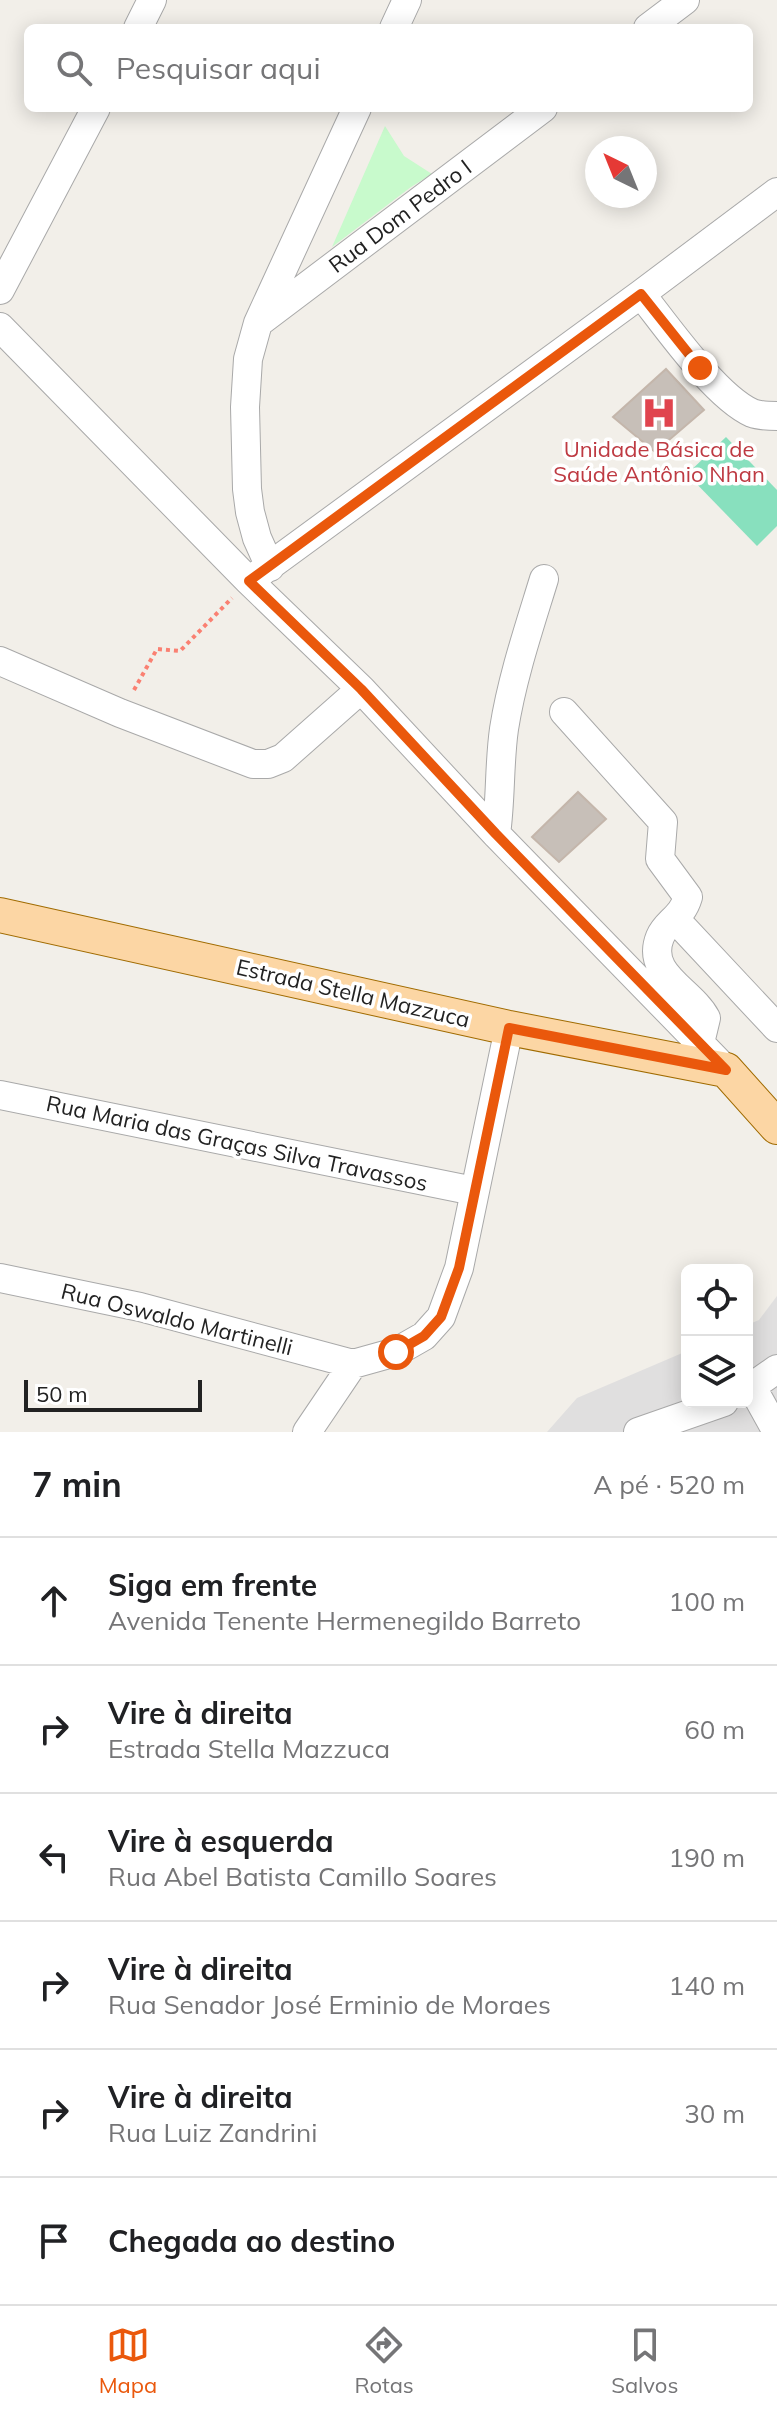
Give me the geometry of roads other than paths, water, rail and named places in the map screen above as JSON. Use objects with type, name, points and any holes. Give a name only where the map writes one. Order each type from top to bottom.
[{"type":"main road","name":"Estrada Stella Mazzuca","points":[[0,915],[509,1028],[726,1070]]},
{"type":"main road","points":[[726,1070],[777,1127]]},
{"type":"street","points":[[140,24],[152,0]]},
{"type":"street","points":[[396,24],[407,0]]},
{"type":"street","points":[[653,24],[685,0]]},
{"type":"street","points":[[0,290],[94,112]]},
{"type":"street","points":[[260,574],[257,538],[247,489],[245,407],[248,359],[258,323],[355,112]]},
{"type":"street","name":"Rua Dom Pedro I","points":[[258,323],[538,112]]},
{"type":"street","points":[[260,574],[777,192]]},
{"type":"street","points":[[641,294],[700,368],[739,405],[755,414],[777,416]]},
{"type":"street","points":[[0,327],[260,574],[361,689],[496,834],[726,1070]]},
{"type":"street","points":[[496,834],[500,762],[511,692],[544,579]]},
{"type":"street","points":[[0,661],[241,761],[268,764],[283,758],[361,689]]},
{"type":"street","points":[[564,712],[663,822],[660,859],[688,897],[684,910],[661,933],[656,952],[663,972],[700,1007],[706,1018],[700,1043]]},
{"type":"street","points":[[675,919],[777,1028]]},
{"type":"street","points":[[307,1432],[353,1364],[396,1352],[424,1336],[441,1317],[459,1268],[509,1028]]},
{"type":"street","name":"Rua Maria das Graças Silva Travassos","points":[[0,1095],[474,1191]]},
{"type":"street","name":"Rua Oswaldo Martinelli","points":[[0,1278],[140,1307],[353,1364]]},
{"type":"street","points":[[753,1386],[777,1369]]},
{"type":"street","points":[[753,1393],[777,1432]]},
{"type":"street","points":[[638,1432],[707,1408]]},
{"type":"place","name":"Unidade Básica de Saúde Antônio Nhan","points":[[659,413]]}]
